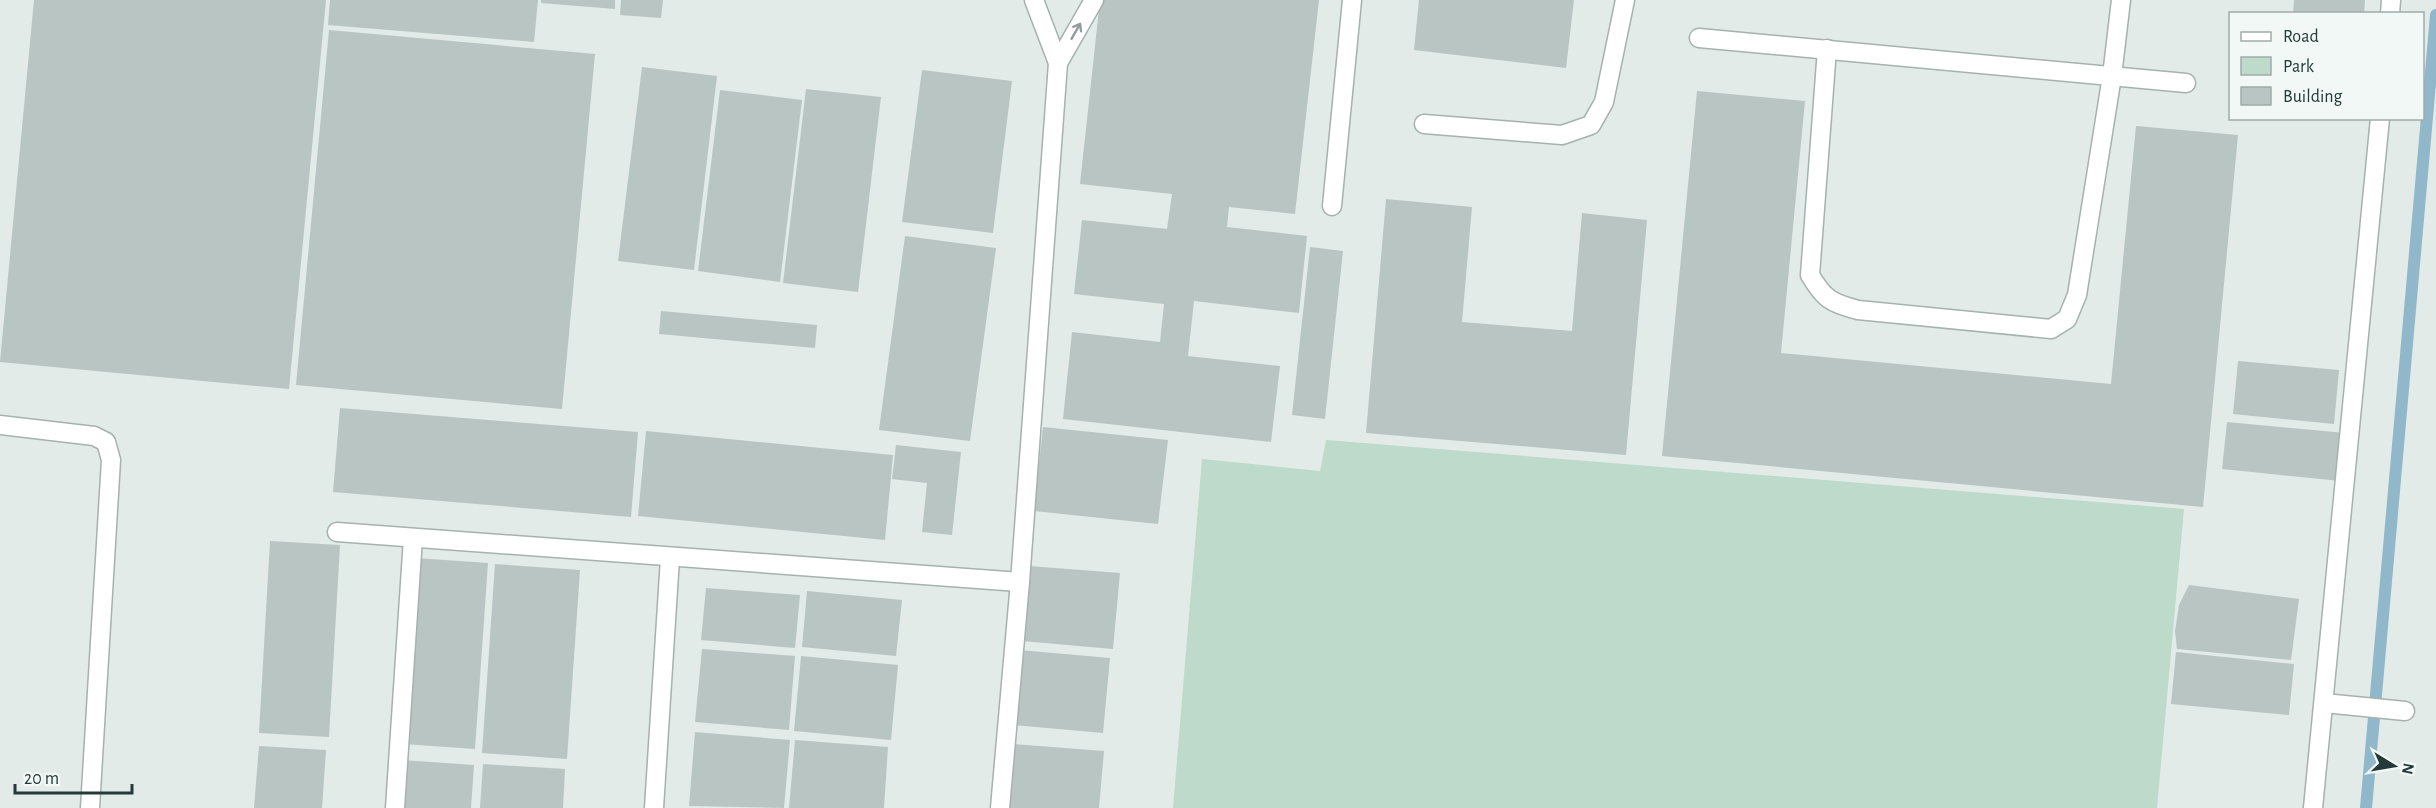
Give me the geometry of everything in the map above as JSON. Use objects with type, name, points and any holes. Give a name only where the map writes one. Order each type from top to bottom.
[{"type":"street","points":[[1000,808],[1020,582],[1058,63],[1034,0]]},
{"type":"street","points":[[1058,63],[1094,0]]},
{"type":"street","points":[[1332,207],[1352,0]]},
{"type":"street","points":[[1424,124],[1562,135],[1590,125],[1604,102],[1624,0]]},
{"type":"street","points":[[1827,50],[1810,275],[1822,295],[1837,305],[1858,310],[2051,329],[2067,319],[2077,295],[2112,76],[2121,0]]},
{"type":"street","points":[[1699,38],[2186,83]]},
{"type":"street","points":[[2313,808],[2379,120]]},
{"type":"street","points":[[0,425],[94,436],[106,442],[111,460],[90,808]]},
{"type":"street","points":[[337,532],[1020,582]]},
{"type":"street","points":[[395,808],[413,538]]},
{"type":"street","points":[[654,808],[670,558]]},
{"type":"street","points":[[2324,703],[2404,711]]},
{"type":"green space","points":[[1326,440],[2184,509],[2157,808],[1173,808],[1202,459],[1320,471]]},
{"type":"building","points":[[34,0],[326,0],[289,389],[0,362]]},
{"type":"building","points":[[330,0],[538,0],[534,42],[328,25]]},
{"type":"building","points":[[541,0],[615,0],[615,9],[541,3]]},
{"type":"building","points":[[621,0],[663,0],[661,18],[620,15]]},
{"type":"building","points":[[1100,0],[1319,0],[1295,214],[1229,207],[1227,227],[1307,236],[1299,313],[1194,301],[1188,356],[1280,366],[1271,442],[1063,419],[1072,332],[1160,342],[1164,304],[1074,294],[1082,220],[1167,229],[1172,194],[1080,184]]},
{"type":"building","points":[[1419,0],[1574,0],[1566,68],[1414,50]]},
{"type":"building","points":[[2294,0],[2365,0],[2364,12],[2293,12]]},
{"type":"building","points":[[329,30],[595,54],[562,409],[296,385]]},
{"type":"building","points":[[642,67],[717,76],[694,270],[618,261]]},
{"type":"building","points":[[922,70],[1012,81],[993,233],[902,222]]},
{"type":"building","points":[[806,89],[881,97],[858,292],[783,283]]},
{"type":"building","points":[[720,90],[802,100],[780,282],[698,271]]},
{"type":"building","points":[[1697,91],[1805,101],[1781,353],[2111,384],[2136,126],[2238,135],[2203,507],[1662,456]]},
{"type":"building","points":[[1386,199],[1472,207],[1462,322],[1572,331],[1582,213],[1647,220],[1626,455],[1366,433]]},
{"type":"building","points":[[905,236],[996,248],[970,441],[879,430]]},
{"type":"building","points":[[1310,247],[1343,251],[1325,419],[1292,415]]},
{"type":"building","points":[[661,311],[817,325],[815,348],[659,334]]},
{"type":"building","points":[[2238,361],[2339,370],[2334,424],[2233,414]]},
{"type":"building","points":[[340,408],[638,432],[631,517],[333,492]]},
{"type":"building","points":[[2227,422],[2345,433],[2340,481],[2222,469]]},
{"type":"building","points":[[1043,427],[1168,440],[1158,524],[1034,511]]},
{"type":"building","points":[[646,431],[893,455],[885,540],[638,516]]},
{"type":"building","points":[[896,445],[961,452],[952,535],[922,532],[927,483],[892,479]]},
{"type":"building","points":[[270,541],[340,545],[329,737],[259,733]]},
{"type":"building","points":[[416,558],[488,563],[475,749],[404,744]]},
{"type":"building","points":[[495,564],[580,570],[567,759],[482,753]]},
{"type":"building","points":[[1029,566],[1120,573],[1113,649],[1022,641]]},
{"type":"building","points":[[2189,585],[2299,599],[2291,660],[2177,649],[2175,631],[2179,605]]},
{"type":"building","points":[[706,588],[800,595],[795,648],[701,640]]},
{"type":"building","points":[[807,591],[902,600],[896,656],[802,647]]},
{"type":"building","points":[[702,649],[795,656],[789,730],[695,722]]},
{"type":"building","points":[[1019,650],[1110,658],[1103,733],[1012,725]]},
{"type":"building","points":[[2176,652],[2294,664],[2289,715],[2171,704]]},
{"type":"building","points":[[801,656],[898,665],[891,740],[794,731]]},
{"type":"building","points":[[695,732],[790,740],[784,808],[689,806]]},
{"type":"building","points":[[795,740],[888,747],[884,808],[789,808]]},
{"type":"building","points":[[1014,744],[1104,751],[1099,808],[1008,808]]},
{"type":"building","points":[[259,746],[326,750],[322,808],[254,808]]},
{"type":"building","points":[[401,760],[474,765],[471,808],[398,808]]},
{"type":"building","points":[[483,764],[565,769],[563,808],[480,808]]},
{"type":"waterway","points":[[2366,808],[2436,15]]}]
